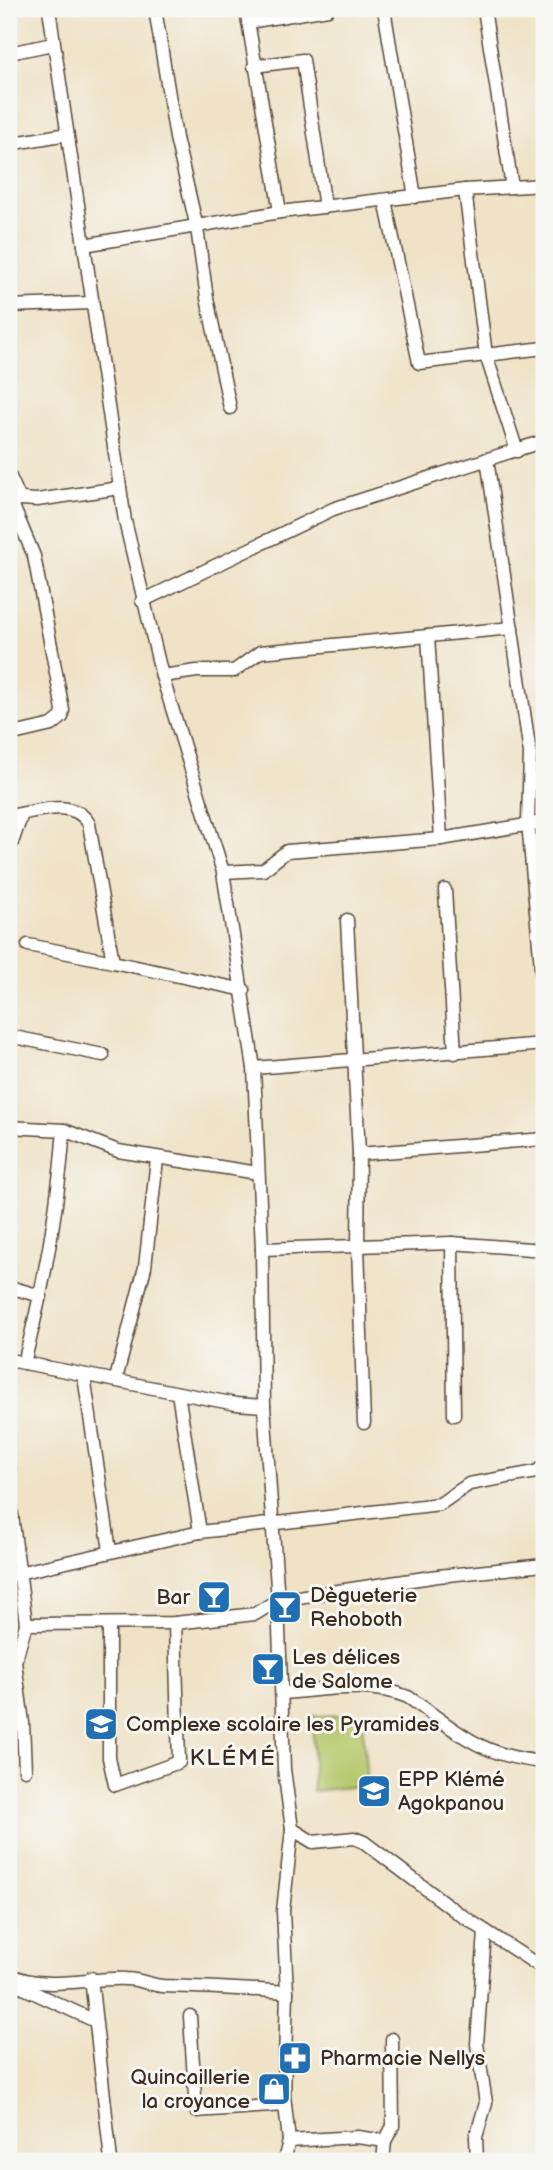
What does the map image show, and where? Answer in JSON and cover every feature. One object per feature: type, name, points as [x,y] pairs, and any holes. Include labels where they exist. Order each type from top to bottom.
[{"type":"street","points":[[49,9],[120,488],[142,601],[162,676],[223,873],[244,990],[254,1068],[262,1250],[264,1406],[278,1600],[284,1769],[292,1829],[283,1911],[287,1992],[285,2105],[289,2141],[284,2161]]},
{"type":"street","points":[[155,9],[176,138],[197,228],[207,298],[230,408]]},
{"type":"street","points":[[281,212],[247,15],[328,9]]},
{"type":"street","points":[[384,9],[415,197]]},
{"type":"street","points":[[484,9],[512,187]]},
{"type":"street","points":[[9,53],[53,44]]},
{"type":"street","points":[[254,66],[303,60],[325,207]]},
{"type":"street","points":[[9,144],[67,134]]},
{"type":"street","points":[[84,245],[281,212],[465,190],[544,185]]},
{"type":"street","points":[[465,190],[486,355],[517,451]]},
{"type":"street","points":[[385,200],[419,363],[544,348]]},
{"type":"street","points":[[9,306],[92,303]]},
{"type":"street","points":[[142,601],[333,509],[544,441]]},
{"type":"street","points":[[487,459],[530,753],[528,822],[544,1000]]},
{"type":"street","points":[[9,475],[14,504],[34,556],[63,710],[62,717],[52,725],[9,735]]},
{"type":"street","points":[[14,504],[120,488]]},
{"type":"street","points":[[162,676],[197,671],[234,671],[260,652],[512,628]]},
{"type":"street","points":[[428,636],[441,839]]},
{"type":"street","points":[[9,851],[15,815],[71,807],[85,815],[89,824],[113,962]]},
{"type":"street","points":[[223,873],[263,870],[287,850],[441,839],[528,822],[544,822]]},
{"type":"street","points":[[445,890],[455,1053]]},
{"type":"street","points":[[347,920],[359,1154],[358,1246],[364,1423]]},
{"type":"street","points":[[28,946],[244,990]]},
{"type":"street","points":[[9,1036],[103,1055]]},
{"type":"street","points":[[254,1068],[544,1044]]},
{"type":"street","points":[[9,1127],[64,1130],[118,1151],[258,1173]]},
{"type":"street","points":[[24,1363],[41,1296],[60,1186],[64,1130]]},
{"type":"street","points":[[359,1154],[544,1139]]},
{"type":"street","points":[[117,1379],[145,1267],[157,1158]]},
{"type":"street","points":[[262,1250],[452,1243],[544,1250]]},
{"type":"street","points":[[452,1243],[454,1415]]},
{"type":"street","points":[[9,1287],[41,1296]]},
{"type":"street","points":[[9,1360],[236,1404],[264,1406]]},
{"type":"street","points":[[84,1376],[110,1551]]},
{"type":"street","points":[[178,1393],[200,1532]]},
{"type":"street","points":[[15,1573],[200,1532],[440,1504],[469,1484],[536,1472],[544,1466]]},
{"type":"street","points":[[9,1467],[15,1573],[26,1624],[12,1665],[23,1723],[25,1770]]},
{"type":"street","points":[[26,1624],[175,1623],[255,1614],[278,1600],[438,1576],[544,1565]]},
{"type":"street","points":[[109,1624],[109,1758],[115,1785],[179,1762],[175,1623]]},
{"type":"street","points":[[282,1693],[364,1688],[396,1692],[408,1697],[478,1747],[513,1759],[544,1762]]},
{"type":"street","points":[[292,1829],[313,1842],[354,1838],[364,1842],[485,1932],[544,1969]]},
{"type":"street","points":[[477,2161],[476,2137],[486,2103],[477,2044],[485,1932]]},
{"type":"street","points":[[9,1974],[19,1979],[69,1983],[91,1978],[126,1979],[162,1986],[190,1984],[287,1992]]},
{"type":"street","points":[[9,1974],[15,1984],[95,2021]]},
{"type":"street","points":[[91,1978],[111,2161]]},
{"type":"street","points":[[190,2016],[196,2111],[285,2105]]},
{"type":"street","points":[[383,2161],[385,2141],[393,2126],[392,2039]]},
{"type":"street","points":[[289,2141],[357,2137],[385,2141]]},
{"type":"green space","points":[[362,1715],[367,1785],[313,1791],[313,1716]]},
{"type":"place","name":"Bar","points":[[214,1597]]},
{"type":"place","name":"Dègueterie Rehoboth","points":[[285,1607]]},
{"type":"place","name":"Les délices de Salome","points":[[268,1669]]},
{"type":"place","name":"Complexe scolaire les Pyramides","points":[[101,1724]]},
{"type":"place","name":"EPP Klémé Agokpanou","points":[[374,1791]]},
{"type":"place","name":"Pharmacie Nellys","points":[[295,2058]]},
{"type":"place","name":"Quincaillerie la croyance","points":[[274,2089]]},
{"type":"district","name":"KLÉMÉ","points":[[233,1758]]}]
